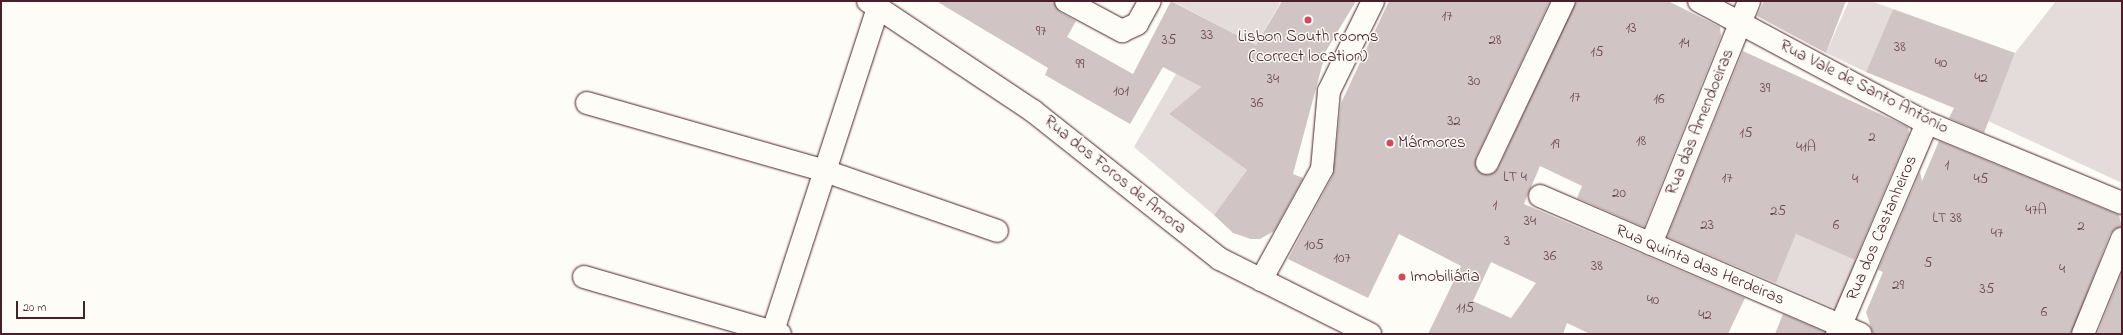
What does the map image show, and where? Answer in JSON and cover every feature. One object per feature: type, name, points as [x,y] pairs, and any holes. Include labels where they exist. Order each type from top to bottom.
[{"type":"street","points":[[1066,1],[1106,24],[1122,30],[1137,24],[1150,1]]},
{"type":"street","points":[[1262,280],[1322,169],[1329,92],[1373,1]]},
{"type":"street","points":[[1487,163],[1564,1]]},
{"type":"street","name":"Rua Vale de Santo António","points":[[1699,1],[1927,123],[2122,203]]},
{"type":"street","name":"Rua das Amendoeiras","points":[[1650,244],[1740,22],[1750,1]]},
{"type":"street","points":[[584,277],[775,333],[826,171],[873,4]]},
{"type":"street","name":"Rua dos Foros de Amora","points":[[873,4],[1033,111],[1220,259],[1370,334]]},
{"type":"street","points":[[587,103],[826,171],[998,231]]},
{"type":"street","name":"Rua dos Castanheiros","points":[[1838,329],[1927,123]]},
{"type":"street","name":"Rua Quinta das Herdeiras","points":[[1540,196],[1838,329],[1861,334]]},
{"type":"street","points":[[2083,334],[2122,239]]},
{"type":"shaded area","points":[[1172,1],[1276,1],[1280,3],[1256,45]]},
{"type":"shaded area","points":[[1849,1],[1871,1],[1893,9],[1866,72],[1826,53]]},
{"type":"shaded area","points":[[2056,1],[2122,1],[2122,183],[1988,121],[2015,53]]},
{"type":"shaded area","points":[[1176,74],[1201,87],[1169,114],[1247,170],[1214,215],[1134,147]]},
{"type":"shaded area","points":[[1796,234],[1858,261],[1839,310],[1776,283]]},
{"type":"building","points":[[936,1],[1054,1],[1060,12],[1076,21],[1067,37],[1133,74],[1171,1],[1256,45],[1282,1],[1356,1],[1326,51],[1293,174],[1303,178],[1274,231],[1260,239],[1251,239],[1233,233],[1214,215],[1247,170],[1169,114],[1201,87],[1163,67],[1130,124],[1045,75],[1048,68]]},
{"type":"building","points":[[1389,1],[1550,1],[1476,158],[1477,170],[1488,175],[1498,168],[1576,1],[1668,1],[1720,27],[1721,36],[1644,227],[1577,198],[1582,186],[1540,166],[1524,204],[1745,298],[1728,334],[1590,334],[1567,323],[1563,334],[1428,334],[1461,266],[1399,234],[1368,298],[1288,259],[1333,175],[1341,103]],"holes":[[[1491,262],[1536,283],[1511,318],[1473,301]]]},
{"type":"building","points":[[1764,1],[1846,1],[1826,53],[1757,16]]},
{"type":"building","points":[[1893,9],[2015,53],[1984,133],[1949,118],[1954,108],[1866,72]]},
{"type":"building","points":[[1743,51],[1908,127],[1909,133],[1855,260],[1796,234],[1776,283],[1667,237]]},
{"type":"building","points":[[1939,141],[2119,215],[2122,227],[2115,229],[2110,234],[2071,334],[1873,334],[1866,312],[1883,272],[1878,270],[1920,172],[1922,181]]},
{"type":"building","points":[[2122,272],[2122,334],[2097,334]]},
{"type":"building","points":[[1783,314],[1825,332],[1825,334],[1775,334]]},
{"type":"place","name":"Lisbon South rooms (correct location)","points":[[1308,20]]},
{"type":"place","name":"Mármores","points":[[1390,143]]},
{"type":"place","name":"Imobiliária","points":[[1402,277]]}]
